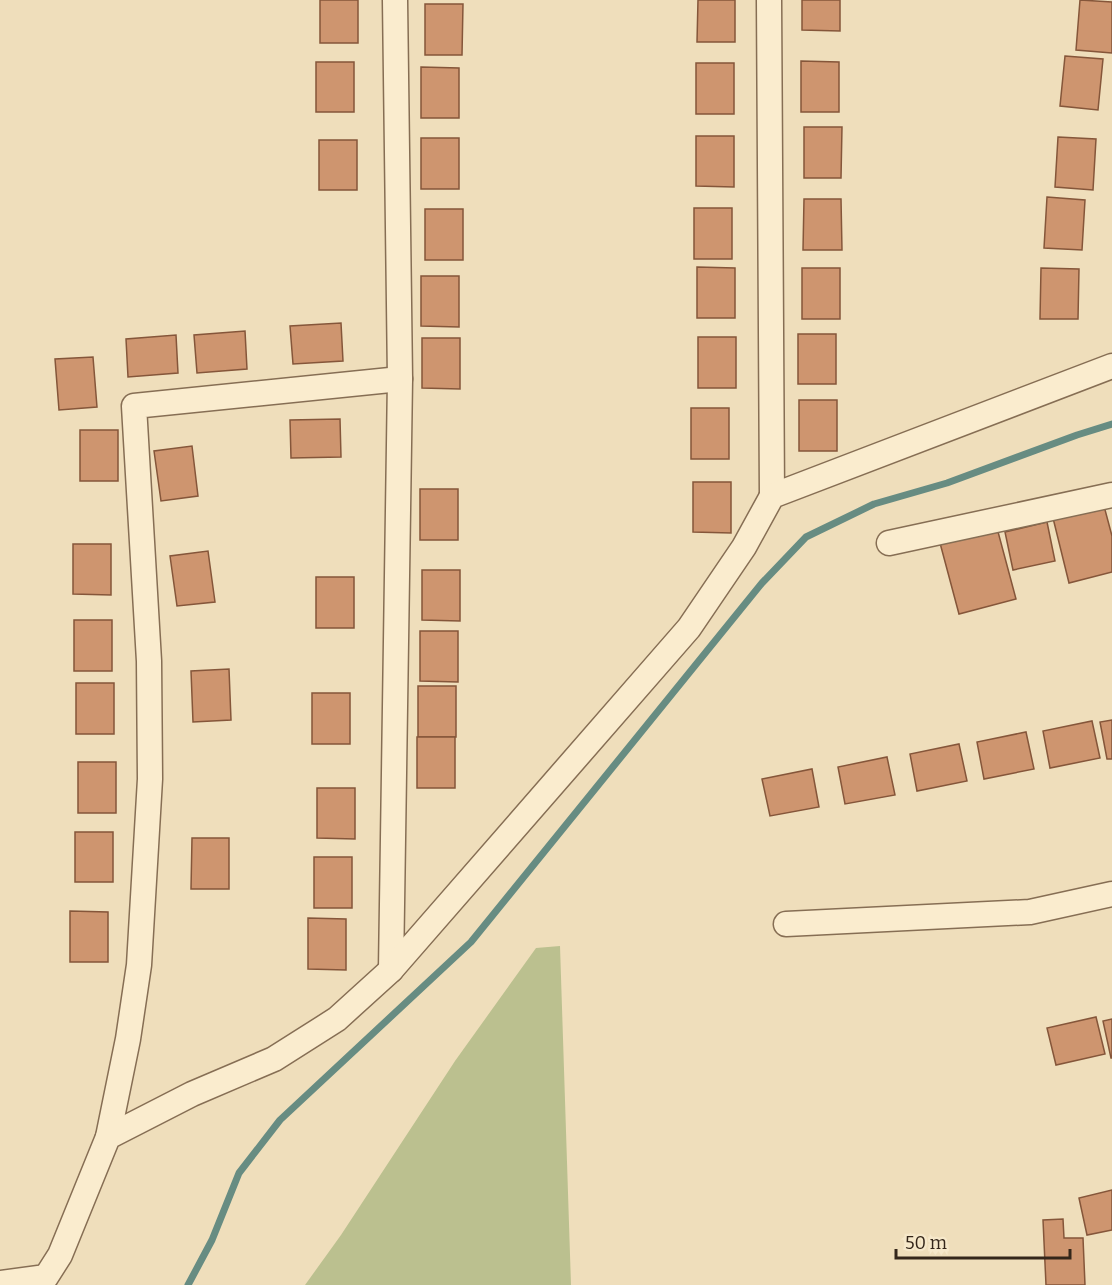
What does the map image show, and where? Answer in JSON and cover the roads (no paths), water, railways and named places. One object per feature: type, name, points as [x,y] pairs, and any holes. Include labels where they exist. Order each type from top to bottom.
[{"type":"street","points":[[391,970],[400,379],[395,0]]},
{"type":"street","points":[[108,1137],[192,1094],[274,1059],[337,1019],[391,970],[689,628],[744,547],[772,496],[769,0]]},
{"type":"street","points":[[772,496],[1112,362]]},
{"type":"street","points":[[0,1283],[46,1277],[60,1255],[108,1137],[128,1039],[139,965],[150,779],[150,661],[134,406],[400,379]]},
{"type":"street","points":[[889,543],[1112,495]]},
{"type":"street","points":[[786,924],[1030,912],[1112,894]]},
{"type":"waterway","points":[[188,1285],[212,1240],[239,1173],[280,1120],[471,942],[762,583],[806,537],[874,504],[947,483],[1112,424]]}]
